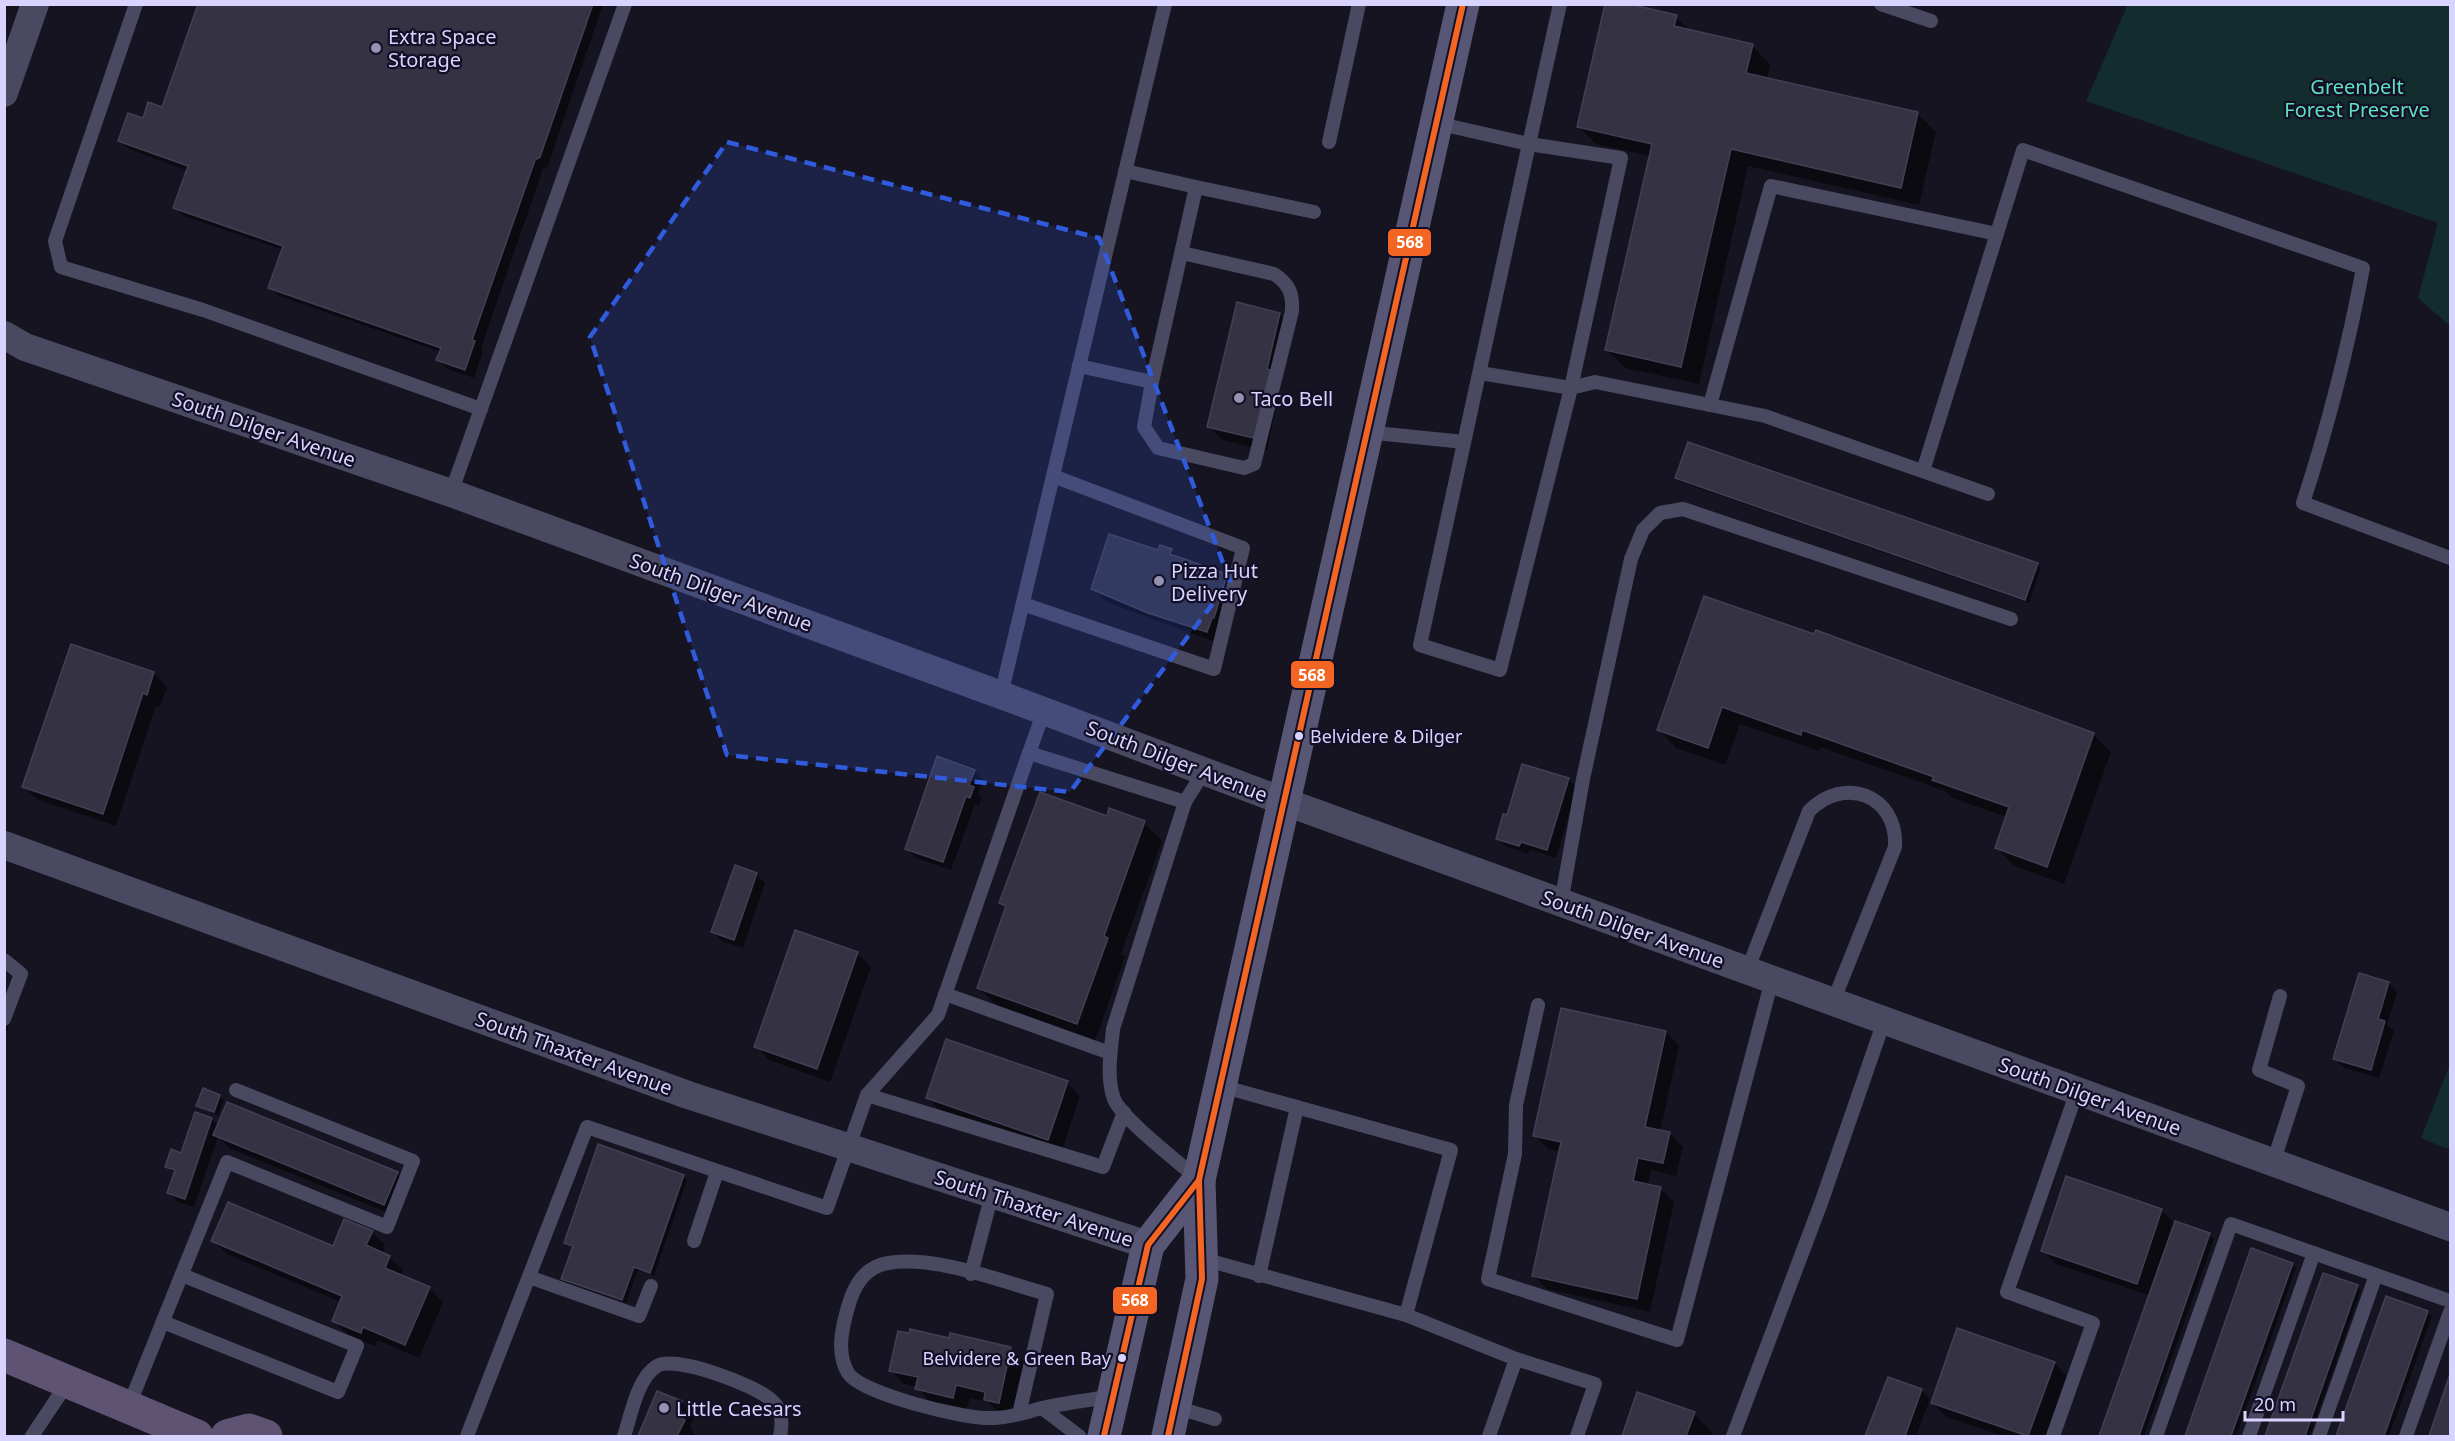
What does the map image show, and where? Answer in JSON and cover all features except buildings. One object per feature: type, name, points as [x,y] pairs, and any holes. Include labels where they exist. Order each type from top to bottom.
[{"type":"main road","points":[[1171,1422],[1202,1279],[1199,1180],[1463,4]]},
{"type":"main road","points":[[1104,1437],[1148,1245],[1199,1180]]},
{"type":"main road","points":[[4,1355],[197,1437]]},
{"type":"main road","points":[[227,1437],[249,1430],[266,1437]]},
{"type":"street","points":[[4,93],[35,4]]},
{"type":"street","name":"South Dilger Avenue","points":[[4,335],[25,347],[451,493],[1283,801],[2451,1227]]},
{"type":"street","name":"South Thaxter Avenue","points":[[4,845],[688,1095],[1148,1245]]},
{"type":"lane","points":[[136,4],[55,241],[61,267],[202,310],[481,409]]},
{"type":"lane","points":[[451,493],[625,4]]},
{"type":"lane","points":[[1001,695],[1165,4]]},
{"type":"lane","points":[[1329,142],[1359,4]]},
{"type":"lane","points":[[1436,123],[1529,144],[1621,158],[1571,388],[1500,670],[1420,645],[1480,373],[1529,144],[1560,4]]},
{"type":"lane","points":[[1881,4],[1931,21]]},
{"type":"lane","points":[[1923,471],[2023,150],[2363,268],[2348,347],[2329,423],[2303,503],[2451,558]]},
{"type":"lane","points":[[1125,171],[1314,212]]},
{"type":"lane","points":[[1710,405],[1771,186],[1997,234]]},
{"type":"lane","points":[[1182,253],[1274,274],[1287,282],[1293,296],[1292,311],[1254,464],[1244,468],[1158,447],[1144,428],[1152,382],[1196,187]]},
{"type":"lane","points":[[1079,366],[1152,382]]},
{"type":"lane","points":[[1480,373],[1571,388],[1595,382],[1765,416],[1988,494]]},
{"type":"lane","points":[[1366,432],[1464,442]]},
{"type":"lane","points":[[1023,604],[1214,669],[1243,548],[1053,476]]},
{"type":"lane","points":[[1561,903],[1583,779],[1624,584],[1643,530],[1660,513],[1683,509],[2011,619]]},
{"type":"lane","points":[[467,1437],[587,1127],[827,1208],[867,1095],[938,1015],[1044,711]]},
{"type":"lane","points":[[1029,753],[1185,802]]},
{"type":"lane","points":[[1199,1180],[1124,1112],[1114,1100],[1109,1066],[1113,1029],[1185,802],[1204,771]]},
{"type":"lane","points":[[1538,1005],[1516,1105],[1515,1154],[1488,1279],[1677,1340],[1760,975],[1809,811],[1819,800],[1833,794],[1867,797],[1884,806],[1893,821],[1895,847],[1833,1002]]},
{"type":"lane","points":[[4,960],[21,974],[4,1019]]},
{"type":"lane","points":[[945,994],[1110,1053]]},
{"type":"lane","points":[[2273,1162],[2298,1086],[2259,1070],[2280,996]]},
{"type":"lane","points":[[1733,1437],[1817,1213],[1884,1021]]},
{"type":"lane","points":[[1221,1086],[1452,1150],[1406,1315]]},
{"type":"lane","points":[[129,1408],[227,1162],[387,1227],[413,1161],[236,1090]]},
{"type":"lane","points":[[2053,1437],[2093,1323],[2007,1292],[2077,1091]]},
{"type":"lane","points":[[867,1095],[1102,1167],[1124,1112]]},
{"type":"lane","points":[[1259,1276],[1297,1107]]},
{"type":"lane","points":[[694,1241],[717,1172]]},
{"type":"lane","points":[[971,1274],[992,1194]]},
{"type":"lane","points":[[2156,1437],[2231,1224],[2451,1301]]},
{"type":"lane","points":[[2249,1437],[2314,1253]]},
{"type":"lane","points":[[1202,1258],[1259,1276],[1406,1315],[1516,1359],[1595,1384],[1577,1437]]},
{"type":"lane","points":[[1019,1414],[1047,1294],[928,1262],[886,1263],[865,1272],[853,1289],[844,1321],[840,1351],[848,1374],[860,1384],[884,1394],[976,1418],[1019,1414],[1114,1396]]},
{"type":"lane","points":[[163,1322],[338,1392],[357,1346],[182,1275]]},
{"type":"lane","points":[[2319,1437],[2376,1275]]},
{"type":"lane","points":[[529,1277],[639,1316],[651,1286]]},
{"type":"lane","points":[[2406,1437],[2451,1312]]},
{"type":"lane","points":[[1489,1437],[1516,1359]]},
{"type":"lane","points":[[624,1437],[641,1388],[649,1373],[658,1365],[677,1364],[703,1368],[770,1398],[783,1422],[780,1437]]},
{"type":"lane","points":[[32,1437],[68,1382]]},
{"type":"lane","points":[[1042,1408],[1079,1437]]},
{"type":"lane","points":[[1171,1422],[1215,1419]]},
{"type":"highlighted area","points":[[727,142],[1099,238],[1230,581],[1070,792],[727,755],[590,337]]},
{"type":"green space","name":"Greenbelt Forest Preserve","points":[[2128,4],[2450,5],[2450,326],[2418,298],[2438,223],[2086,101]]},
{"type":"green space","points":[[2450,1064],[2450,1150],[2421,1138]]},
{"type":"transit line","name":"568","points":[[1168,1436],[1202,1279],[1199,1180],[1463,4]]},
{"type":"transit line","name":"568","points":[[1104,1436],[1148,1245],[1199,1180]]},
{"type":"place","name":"Extra Space Storage","points":[[376,48]]},
{"type":"place","name":"Taco Bell","points":[[1239,398]]},
{"type":"place","name":"Pizza Hut Delivery","points":[[1159,581]]},
{"type":"place","name":"Belvidere & Dilger","points":[[1299,736]]},
{"type":"place","name":"Belvidere & Green Bay","points":[[1122,1358]]},
{"type":"place","name":"Little Caesars","points":[[664,1408]]}]
